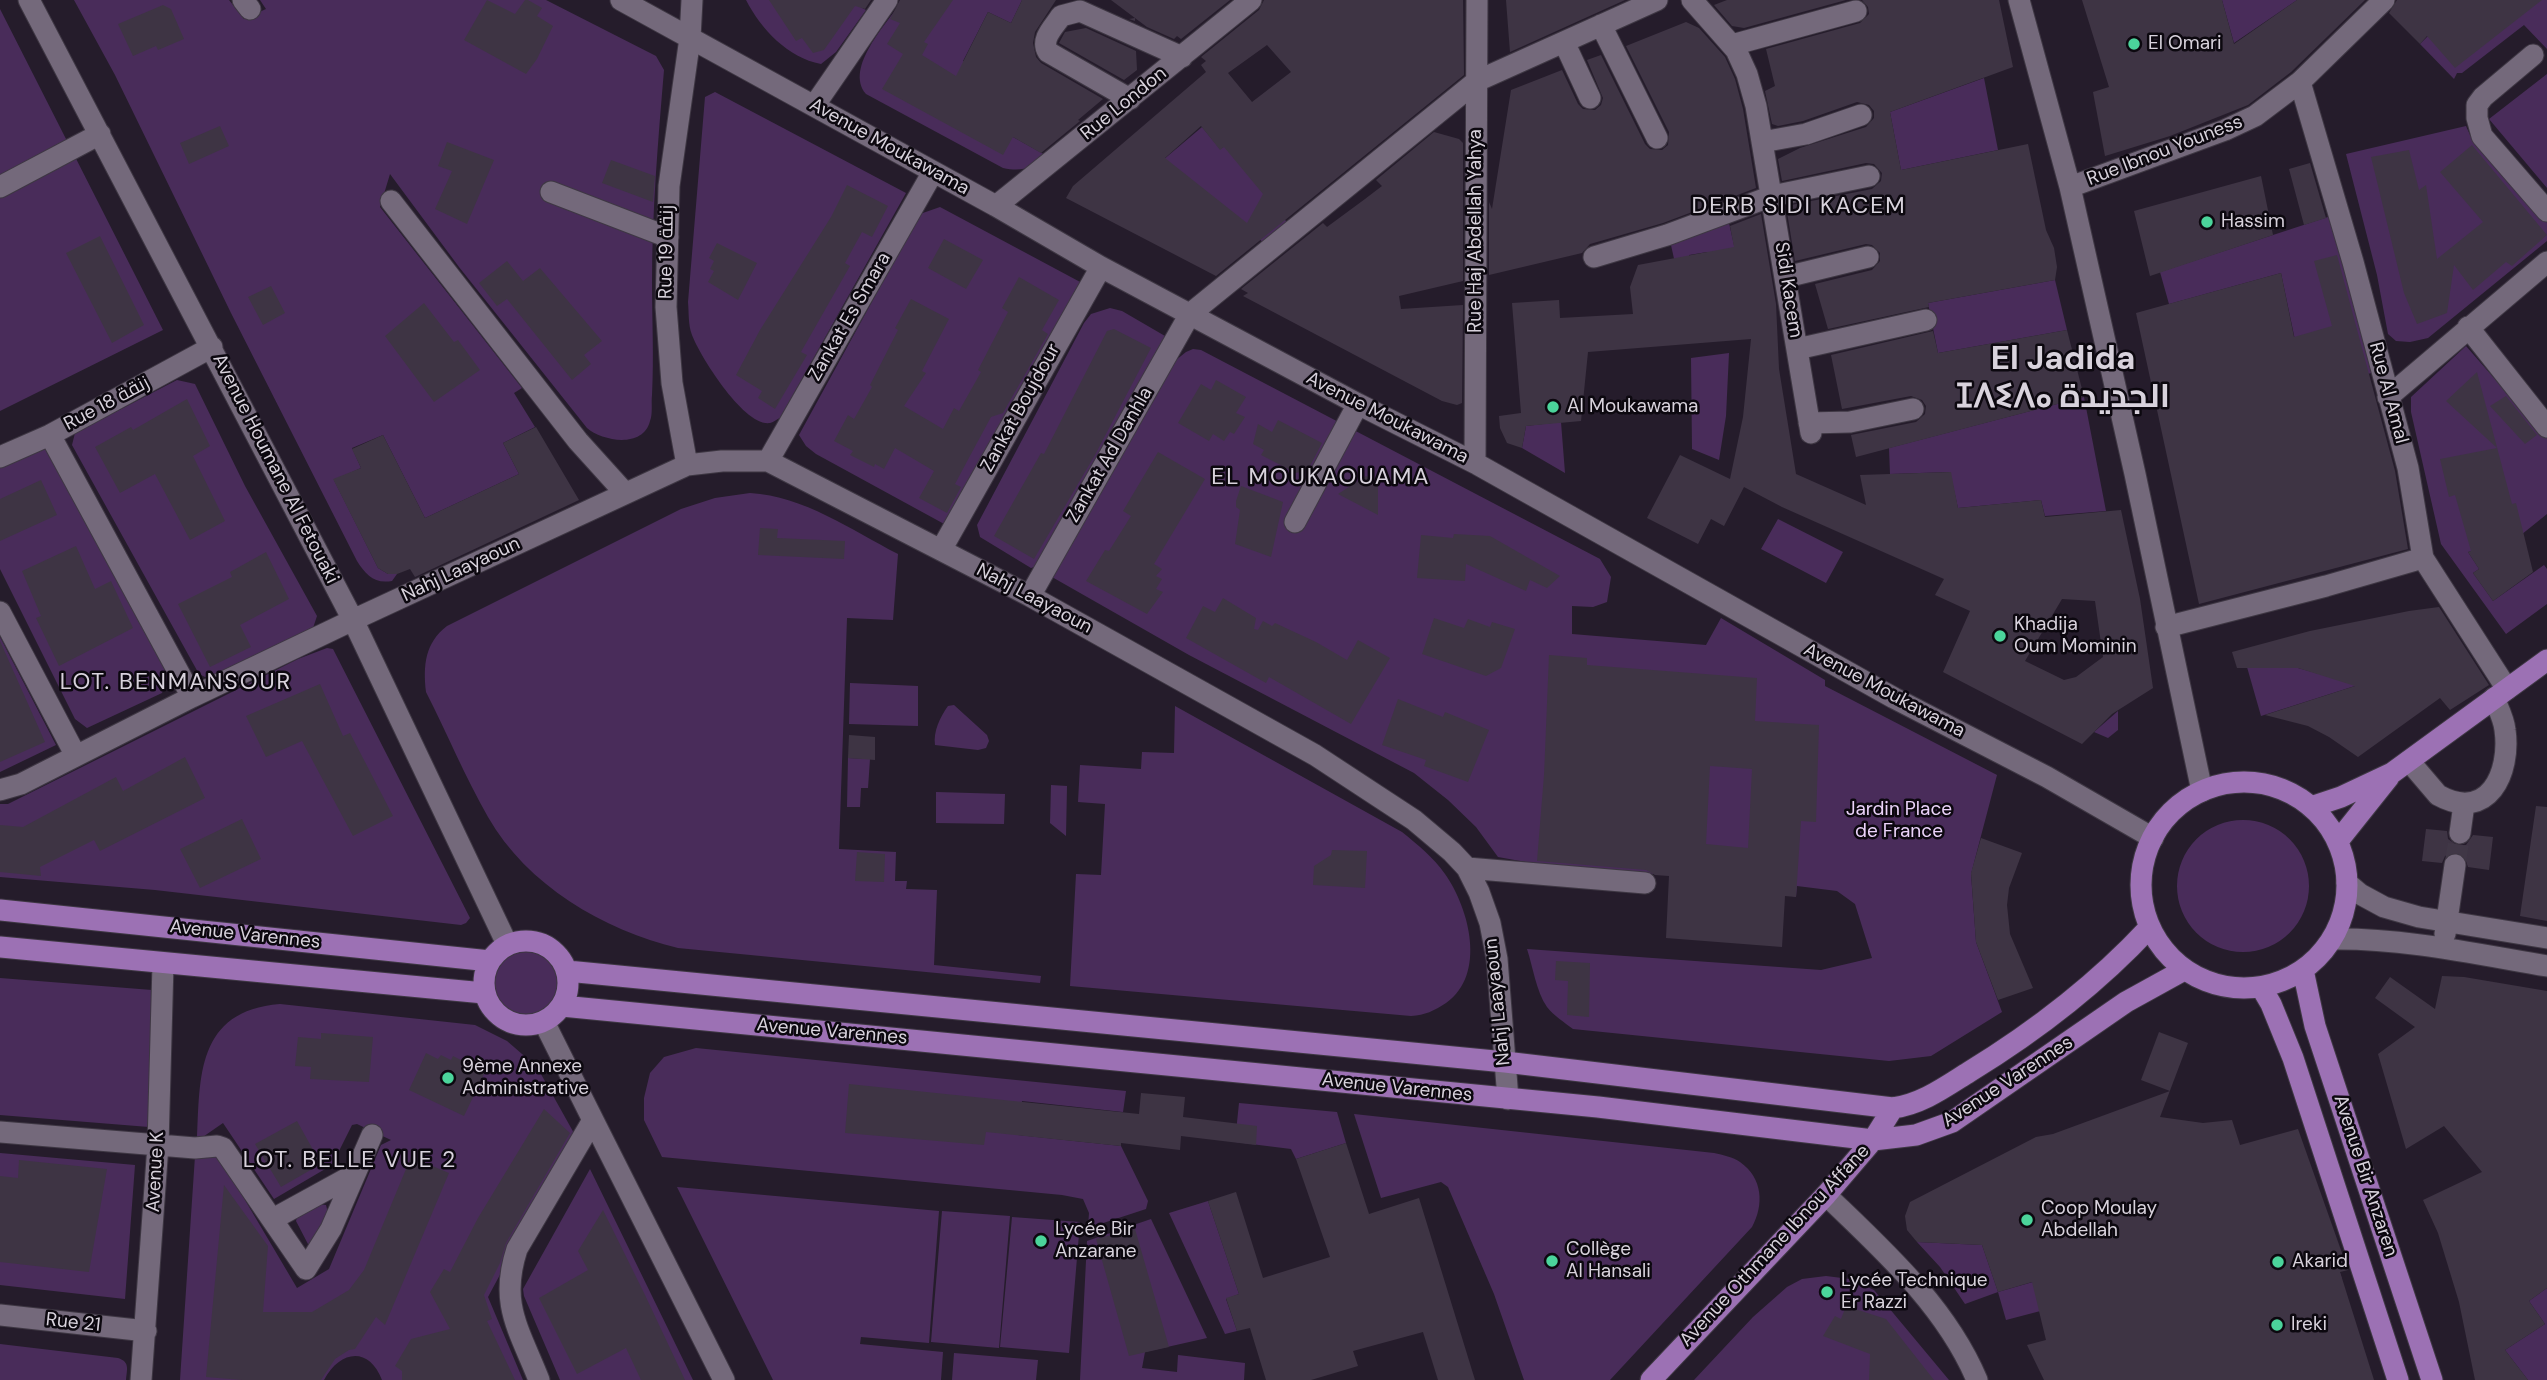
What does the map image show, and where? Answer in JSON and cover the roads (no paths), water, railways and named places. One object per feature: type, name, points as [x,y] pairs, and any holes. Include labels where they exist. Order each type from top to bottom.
[{"type":"main road","points":[[2311,807],[2341,797],[2400,767],[2547,660]]},
{"type":"main road","points":[[2338,841],[2400,767]]},
{"type":"main road","points":[[2230,783],[2259,783],[2287,791],[2311,807],[2338,841],[2345,862],[2347,884],[2344,913],[2332,939],[2319,957],[2283,981],[2261,987],[2221,986],[2184,970],[2164,951],[2149,928],[2141,901],[2141,871],[2153,838],[2171,812],[2202,791],[2230,783]]},
{"type":"main road","name":"Avenue Varennes","points":[[0,910],[490,961]]},
{"type":"main road","name":"Avenue Varennes","points":[[567,971],[1505,1062],[1893,1108],[1923,1100],[2014,1044],[2084,992],[2149,928]]},
{"type":"main road","points":[[531,941],[543,944],[561,960],[567,971],[567,995],[562,1006],[544,1022],[520,1026],[509,1022],[490,1007],[484,993],[485,972],[490,961],[508,944],[531,941]]},
{"type":"main road","name":"Avenue Varennes","points":[[0,947],[484,993]]},
{"type":"main road","name":"Avenue Varennes","points":[[562,1006],[1598,1107],[1873,1140],[1916,1135],[1952,1122],[2126,1002],[2184,970]]},
{"type":"main road","name":"Avenue Bir Anzaren","points":[[2303,970],[2315,1026],[2432,1380]]},
{"type":"main road","name":"Avenue Bir Anzaren","points":[[2261,987],[2271,1004],[2293,1058],[2398,1380]]},
{"type":"main road","points":[[953,1043],[956,1007]]},
{"type":"main road","points":[[1134,1060],[1137,1025]]},
{"type":"main road","name":"Avenue Othmane Ibnou Affane","points":[[1651,1380],[1826,1195],[1873,1140],[1893,1108]]},
{"type":"street","name":"Avenue Houmane Al Fetouaki","points":[[29,0],[353,620],[508,944]]},
{"type":"street","name":"Avenue Moukawama","points":[[621,0],[996,205],[1101,267],[1475,463],[1894,698],[2047,777],[2153,838]]},
{"type":"street","name":"Rue 19 زنقة","points":[[687,465],[672,383],[666,307],[669,186],[690,38],[692,0]]},
{"type":"street","points":[[814,106],[887,0]]},
{"type":"street","name":"Rue London","points":[[996,205],[1251,0]]},
{"type":"street","name":"Rue Haj Abdellah Yahya","points":[[1475,463],[1477,0]]},
{"type":"street","points":[[1190,314],[1477,81],[1657,0]]},
{"type":"street","name":"Sidi Kacem","points":[[1692,0],[1732,45],[1747,74],[1756,106],[1810,428],[1913,409]]},
{"type":"street","points":[[2019,0],[2070,187],[2135,474],[2202,791]]},
{"type":"street","name":"Rue Ibnou Youness","points":[[2070,187],[2225,130],[2255,116],[2300,82],[2384,0]]},
{"type":"street","points":[[1130,99],[1048,52],[1045,41],[1061,16],[1080,11],[1181,57]]},
{"type":"street","points":[[1732,45],[1856,11]]},
{"type":"street","points":[[1601,25],[1657,138]]},
{"type":"street","points":[[1564,42],[1590,99]]},
{"type":"street","points":[[2533,55],[2483,97],[2477,105],[2477,118],[2482,136],[2547,211]]},
{"type":"street","name":"Rue Al Amal","points":[[2300,82],[2353,262],[2411,481],[2423,558],[2500,694],[2505,728],[2502,772],[2492,792],[2484,798],[2464,804]]},
{"type":"street","points":[[1762,142],[1806,134],[1861,115]]},
{"type":"street","points":[[0,187],[100,134]]},
{"type":"street","name":"Zankat Es Smara","points":[[768,461],[933,172]]},
{"type":"street","points":[[1594,257],[1667,235],[1772,196],[1869,176]]},
{"type":"street","points":[[551,192],[668,237]]},
{"type":"street","points":[[391,201],[578,442],[625,493]]},
{"type":"street","points":[[1786,277],[1868,257]]},
{"type":"street","name":"Zankat Boujdour","points":[[941,550],[1101,267]]},
{"type":"street","points":[[2388,397],[2468,327],[2544,272]]},
{"type":"street","name":"Zankat Ad Danhla","points":[[1030,596],[1190,314]]},
{"type":"street","points":[[1797,349],[1926,320]]},
{"type":"street","points":[[2468,327],[2547,426]]},
{"type":"street","name":"Rue 18 زنقة","points":[[0,457],[50,435],[212,347]]},
{"type":"street","points":[[1295,522],[1358,404]]},
{"type":"street","points":[[50,435],[192,697]]},
{"type":"street","name":"Nahj Laayaoun","points":[[0,790],[21,784],[192,697],[687,465],[722,461],[768,461],[1030,596],[1315,755],[1414,820],[1467,868],[1490,923],[1497,959],[1508,1099]]},
{"type":"street","points":[[2166,627],[2423,558]]},
{"type":"street","points":[[0,612],[76,756]]},
{"type":"street","points":[[2400,767],[2438,795],[2464,804],[2460,833]]},
{"type":"street","points":[[2443,950],[2455,865]]},
{"type":"street","points":[[1467,868],[1644,883]]},
{"type":"street","points":[[2347,884],[2384,907],[2419,917],[2547,938]]},
{"type":"street","points":[[2332,939],[2367,939],[2547,966]]},
{"type":"street","name":"Avenue K","points":[[141,1380],[158,1145],[163,964]]},
{"type":"street","points":[[544,1022],[724,1380]]},
{"type":"street","points":[[539,1380],[511,1311],[508,1287],[511,1268],[517,1249],[593,1120]]},
{"type":"street","points":[[0,1132],[195,1148],[217,1146],[223,1149],[306,1269],[331,1229],[372,1135]]},
{"type":"street","points":[[273,1219],[355,1174]]},
{"type":"street","points":[[1826,1195],[1891,1257],[1924,1297],[1950,1331],[1977,1380]]},
{"type":"street","name":"Rue 21","points":[[0,1315],[146,1331]]},
{"type":"tunnel","points":[[2455,865],[2460,833]]},
{"type":"place","name":"El Omari","points":[[2134,44]]},
{"type":"place","name":"Hassim","points":[[2207,222]]},
{"type":"place","name":"Al Moukawama","points":[[1553,407]]},
{"type":"place","name":"Khadija Oum Mominin","points":[[2000,636]]},
{"type":"place","name":"9ème Annexe Administrative","points":[[448,1078]]},
{"type":"place","name":"Coop Moulay Abdellah","points":[[2027,1220]]},
{"type":"place","name":"Lycée Bir Anzarane","points":[[1041,1241]]},
{"type":"place","name":"Collège Al Hansali","points":[[1552,1261]]},
{"type":"place","name":"Akarid","points":[[2278,1262]]},
{"type":"place","name":"Lycée Technique Er Razzi","points":[[1827,1292]]},
{"type":"place","name":"Ireki","points":[[2277,1325]]},
{"type":"district","name":"DERB SIDI KACEM","points":[[1799,207]]},
{"type":"district","name":"El Jadida ⵊⴷⵉⴷⴰ الجديدة","points":[[2063,379]]},
{"type":"district","name":"EL MOUKAOUAMA","points":[[1321,478]]},
{"type":"district","name":"LOT. BENMANSOUR","points":[[176,683]]},
{"type":"district","name":"LOT. BELLE VUE 2","points":[[350,1161]]},
{"type":"park label","name":"Jardin Place de France","points":[[1899,821]]}]
